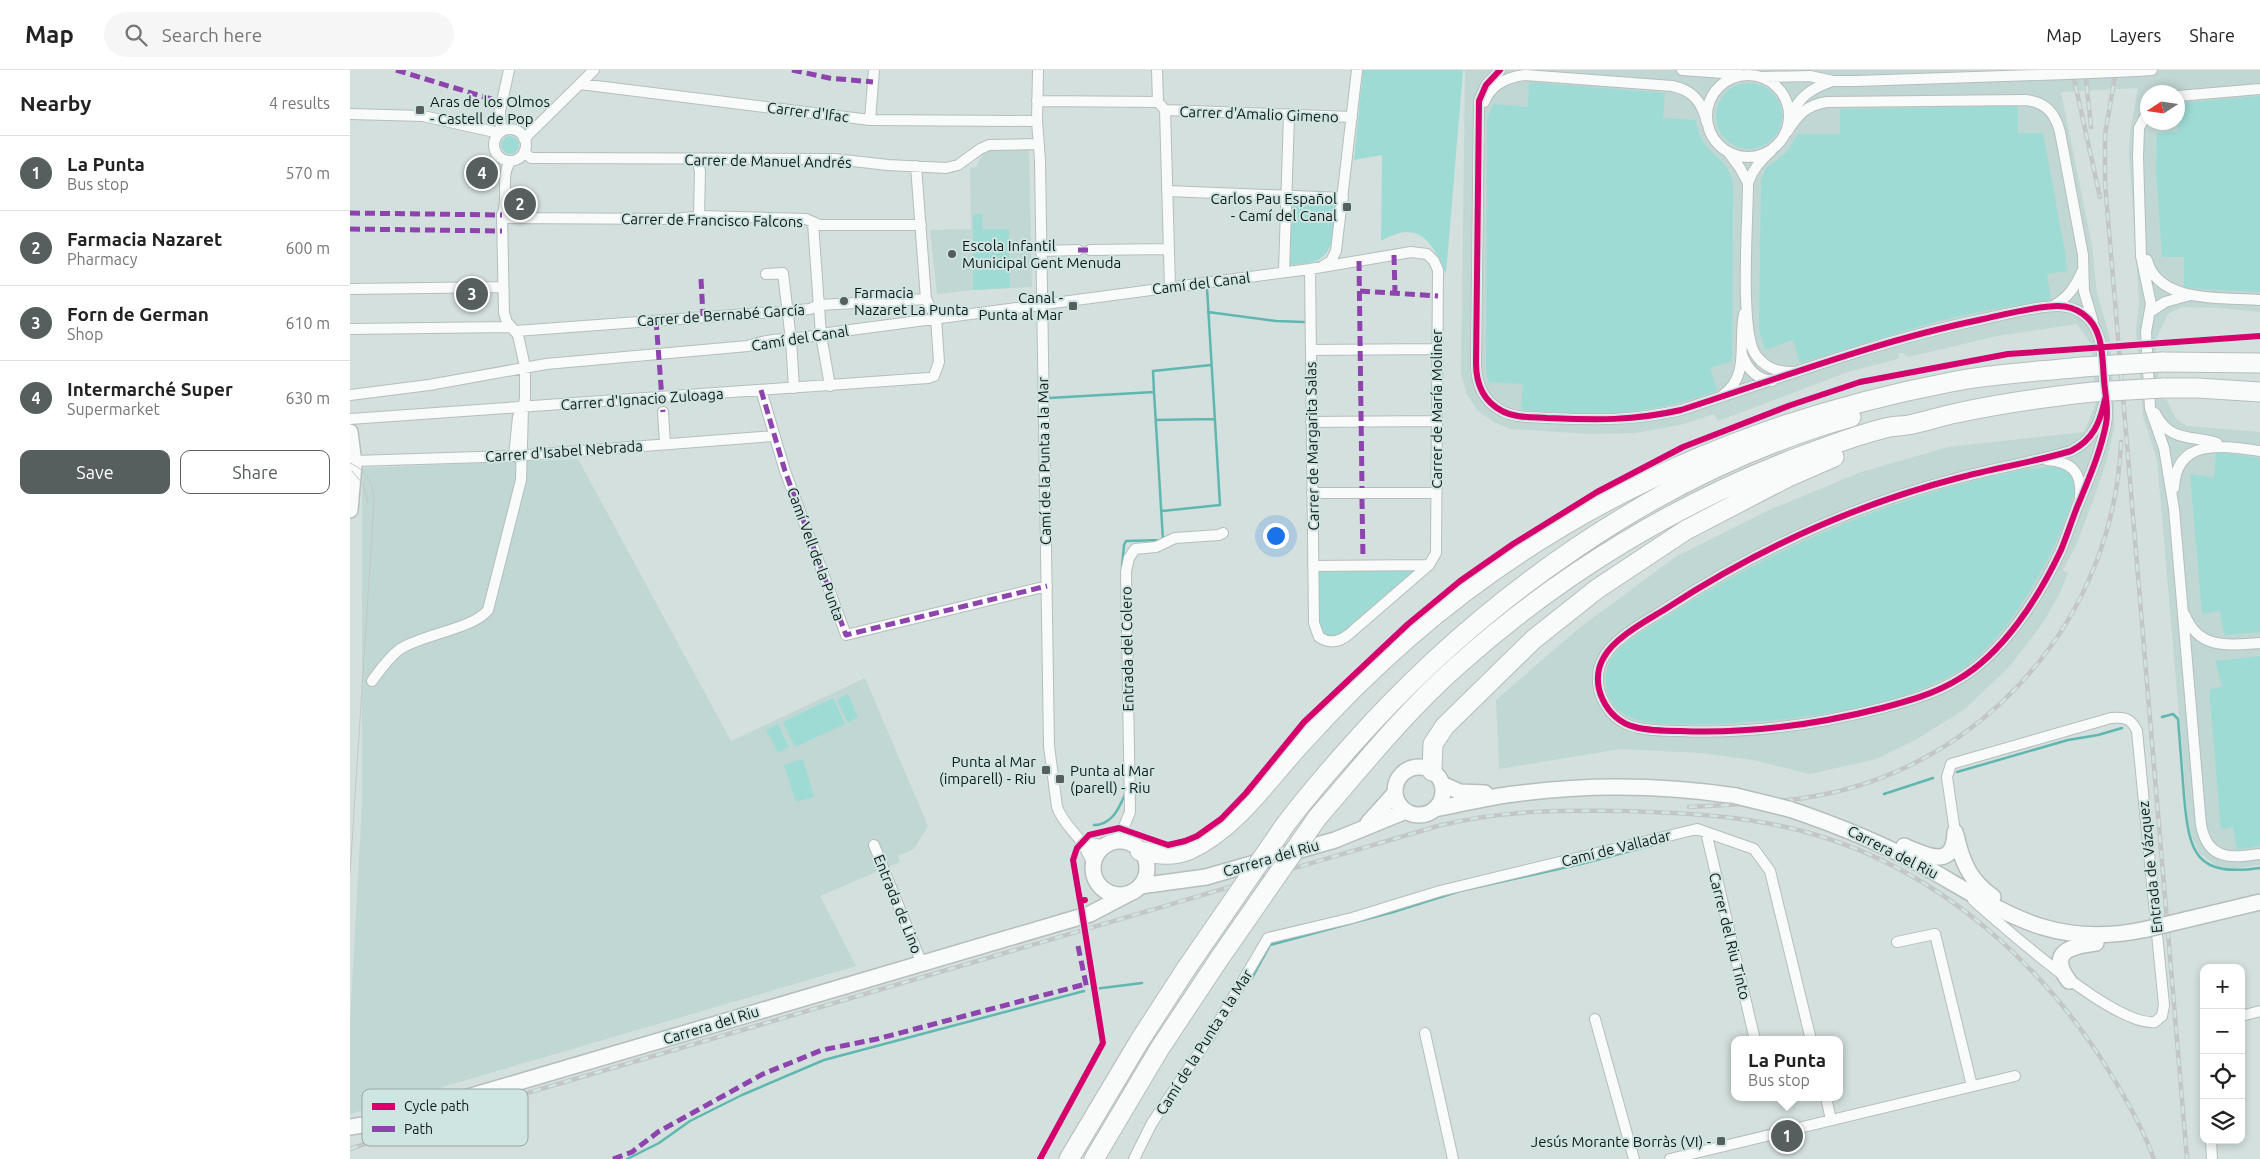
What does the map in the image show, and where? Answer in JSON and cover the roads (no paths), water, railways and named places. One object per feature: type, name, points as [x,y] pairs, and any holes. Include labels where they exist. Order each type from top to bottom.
[{"type":"highway","points":[[1143,857],[1177,854],[1209,838],[1229,824],[1252,802],[1299,746],[1338,704],[1409,637],[1479,581],[1605,501],[1686,462],[1768,429],[1830,410],[1952,382],[2076,368],[2162,362],[2260,363]]},
{"type":"highway","points":[[1069,1159],[1140,1040],[1186,969],[1302,801],[1381,712],[1438,656],[1505,599],[1560,558],[1629,514],[1696,478],[1774,443],[1835,422],[1953,389],[2076,368]]},
{"type":"highway","points":[[1094,1159],[1160,1048],[1218,959],[1317,818],[1395,727],[1456,666],[1574,574],[1639,533],[1716,493],[1782,463],[1844,440],[1890,427],[1908,425],[2000,404],[2198,388],[2260,392]]},
{"type":"highway","points":[[1437,777],[1433,744],[1445,726],[1534,639],[1596,589],[1686,530],[1711,516],[1788,476],[1891,435],[1908,425]]},
{"type":"street","points":[[502,216],[499,210],[498,156],[494,145],[500,132],[500,111],[509,70]]},
{"type":"street","points":[[524,139],[594,70]]},
{"type":"street","points":[[870,120],[874,70]]},
{"type":"street","name":"Camí de la Punta a la Mar","points":[[1038,70],[1036,121],[1040,160],[1049,746],[1057,807],[1067,827],[1082,843],[1093,864]]},
{"type":"street","points":[[1156,70],[1158,102],[1165,110],[1170,287]]},
{"type":"street","points":[[1314,268],[1331,261],[1336,251],[1357,70]]},
{"type":"street","points":[[1500,70],[1490,78],[1481,92],[1478,130],[1476,373],[1482,393],[1502,412],[1521,416],[1624,420],[1681,410],[1914,335],[1989,318],[2051,307],[2071,308],[2082,313],[2094,324]]},
{"type":"street","points":[[1682,70],[1762,77],[1810,76],[1832,81],[2152,70]]},
{"type":"street","points":[[1478,130],[1483,103],[1489,92],[1507,79],[1525,75],[1681,88],[1701,103],[1711,135],[1718,145],[1729,153],[1740,168],[1748,184]]},
{"type":"street","points":[[1707,122],[1707,110],[1710,99],[1717,89],[1726,81],[1737,76],[1749,75]]},
{"type":"street","points":[[1762,77],[1774,84],[1782,93],[1788,105],[1789,118],[1786,132]]},
{"type":"street","points":[[1789,118],[1801,98],[1818,86],[1832,81]]},
{"type":"street","name":"Carrer d'Ifac","points":[[580,84],[870,120],[1036,121]]},
{"type":"street","points":[[2185,95],[2260,89]]},
{"type":"street","points":[[1801,371],[1777,371],[1765,364],[1755,354],[1752,346],[1747,304],[1748,184],[1752,171],[1780,142],[1803,110],[1818,103],[2025,100],[2036,101],[2054,114],[2059,126],[2084,267],[2084,291],[2101,344],[2099,396],[2100,422],[2084,443],[2071,451],[2042,460],[1960,477],[1898,496],[1821,524],[1733,567],[1654,616],[1609,649],[1600,665],[1598,674],[1600,692],[1604,702],[1617,718],[1636,728],[1716,732],[1772,729],[1826,721],[1898,704],[1931,693],[1970,672],[1984,662],[2010,633],[2047,577],[2062,548],[2079,500],[2087,485],[2106,426],[2107,418],[2099,396]]},
{"type":"street","points":[[1037,102],[1158,102]]},
{"type":"street","name":"Carrer d'Amalio Gimeno","points":[[1165,110],[1352,117]]},
{"type":"street","points":[[350,114],[423,116],[500,132],[513,129],[521,134],[524,139],[524,152],[521,156],[511,161],[506,172],[505,209],[502,216],[504,313],[513,329],[525,368],[526,386],[519,455],[521,480],[488,610],[479,618],[430,635],[400,650],[391,657],[372,681]]},
{"type":"street","points":[[1284,272],[1289,114]]},
{"type":"street","points":[[2140,128],[2138,138],[2138,177],[2142,263],[2150,297],[2150,312],[2146,332],[2156,392],[2158,417],[2172,432],[2184,438],[2260,451]]},
{"type":"street","name":"Carrer de Manuel Andrés","points":[[524,152],[531,158],[835,159],[946,168],[958,165],[980,149],[989,145],[1037,144]]},
{"type":"street","points":[[1729,153],[1750,158],[1771,151]]},
{"type":"street","points":[[498,156],[511,161]]},
{"type":"street","points":[[697,160],[700,171],[699,216]]},
{"type":"street","points":[[916,166],[926,299],[936,318]]},
{"type":"street","points":[[1167,191],[1342,198]]},
{"type":"street","name":"Carrer de Francisco Falcons","points":[[502,216],[677,219],[699,216],[806,219],[813,223],[828,226],[921,225]]},
{"type":"street","points":[[813,223],[821,335],[830,386]]},
{"type":"street","points":[[2142,242],[2148,266],[2158,281],[2171,289],[2191,295],[2260,300]]},
{"type":"street","points":[[1090,250],[1169,249]]},
{"type":"street","points":[[1041,251],[1078,250]]},
{"type":"street","name":"Camí del Canal","points":[[350,395],[429,385],[546,364],[748,346],[758,342],[791,340],[1042,303],[1314,268],[1411,252],[1427,254]]},
{"type":"street","name":"Carrer de María Moliner","points":[[1427,254],[1434,261],[1438,270],[1436,554],[1429,565]]},
{"type":"street","points":[[2051,307],[2062,300],[2075,287],[2084,267]]},
{"type":"street","name":"Carrer de Margarita Salas","points":[[1314,268],[1311,422],[1314,624],[1316,632],[1324,640],[1330,642],[1343,639],[1429,565]]},
{"type":"street","points":[[766,274],[783,273],[791,340],[794,388]]},
{"type":"street","points":[[350,289],[503,288]]},
{"type":"street","points":[[2150,312],[2165,302],[2191,295]]},
{"type":"street","name":"Carrer de Bernabé García","points":[[350,329],[513,329],[788,311],[810,309],[819,305],[926,299]]},
{"type":"street","points":[[1718,398],[1732,387],[1740,375],[1741,328],[1747,304]]},
{"type":"street","name":"Carrer d'Ignacio Zuloaga","points":[[350,419],[921,380],[934,376],[939,362],[936,318]]},
{"type":"street","points":[[1741,348],[1750,369],[1760,378],[1773,381]]},
{"type":"street","points":[[1311,350],[1436,349]]},
{"type":"street","name":"Camí Vell de la Punta","points":[[761,390],[774,436],[846,635],[1046,586]]},
{"type":"street","points":[[2156,392],[2152,415],[2166,458],[2174,509],[2201,825],[2204,839],[2213,850],[2226,856],[2240,857],[2260,854]]},
{"type":"street","points":[[663,412],[665,443]]},
{"type":"street","points":[[1311,422],[1436,421]]},
{"type":"street","points":[[350,433],[350,441]]},
{"type":"street","points":[[350,433],[354,461],[350,510]]},
{"type":"street","name":"Carrer d'Isabel Nebrada","points":[[354,461],[519,455],[774,436]]},
{"type":"street","points":[[2174,509],[2175,479],[2182,461],[2199,449],[2228,446]]},
{"type":"street","points":[[2042,460],[2063,462],[2073,469],[2079,481],[2079,500]]},
{"type":"street","points":[[1312,493],[1436,493]]},
{"type":"street","name":"Entrada del Colero","points":[[1112,843],[1130,812],[1126,572],[1129,558],[1135,550],[1156,547],[1175,538],[1219,535],[1223,533]]},
{"type":"street","points":[[1313,566],[1429,565]]},
{"type":"street","points":[[2182,610],[2194,631],[2209,642],[2225,645],[2260,643]]},
{"type":"street","name":"Entrada de Vázquez","points":[[1955,832],[1947,777],[1948,768],[1955,761],[2111,718],[2126,718],[2134,725],[2138,741],[2164,1011],[2159,1020],[2155,1022],[2144,1021],[2108,1005],[2069,981],[1956,885]]},
{"type":"street","points":[[1420,766],[1437,777],[1442,797],[1435,809],[1424,814],[1406,811],[1398,803],[1395,793],[1398,780],[1407,770],[1420,766]]},
{"type":"street","name":"Carrera del Riu","points":[[1437,777],[1460,792],[1514,794]]},
{"type":"street","name":"Carrera del Riu","points":[[1435,809],[1514,794],[1583,788],[1649,787],[1736,796],[1789,809],[1840,826],[1888,848],[1998,909],[2043,928],[2080,935],[2125,933],[2147,929],[2260,902]]},
{"type":"street","name":"Carrera del Riu","points":[[1363,827],[1379,813],[1395,793]]},
{"type":"street","name":"Carrera del Riu","points":[[495,1089],[1071,920],[1097,911],[1134,890],[1206,877],[1335,840],[1406,811]]},
{"type":"street","points":[[1840,826],[1877,834],[1927,856],[1936,858],[1945,856],[1951,850],[1955,842],[1955,832]]},
{"type":"street","name":"Camí de Valladar","points":[[1282,935],[1352,918],[1459,886],[1697,829],[1754,849],[1770,871],[1810,1036]]},
{"type":"street","name":"Carrer del Riu Tinto","points":[[1706,832],[1754,1036]]},
{"type":"street","points":[[1955,832],[1961,858],[1978,886],[2043,928]]},
{"type":"street","points":[[1082,843],[1130,844],[1161,875],[1177,881]]},
{"type":"street","points":[[1112,843],[1097,854],[1093,864],[1095,880],[1102,888],[1112,894],[1134,890],[1146,876],[1143,857]]},
{"type":"street","name":"Entrada de Lino","points":[[874,845],[922,964]]},
{"type":"street","name":"Carrera del Riu","points":[[1071,920],[1091,905],[1096,890],[1095,880]]},
{"type":"street","points":[[2069,981],[2062,972],[2061,964],[2067,950],[2075,945],[2101,943],[2125,933]]},
{"type":"street","points":[[1897,942],[1935,934],[1972,1086]]},
{"type":"street","name":"Camí de la Punta a la Mar","points":[[1134,1159],[1152,1123],[1212,1033],[1268,938],[1282,935]]},
{"type":"street","points":[[2245,1015],[2260,1011]]},
{"type":"street","points":[[1595,1019],[1634,1159]]},
{"type":"street","points":[[1425,1033],[1453,1159]]},
{"type":"street","points":[[1670,1159],[2015,1076]]},
{"type":"street","points":[[1827,1101],[1831,1120]]},
{"type":"street","points":[[2211,1144],[2212,1159]]},
{"type":"waterway","points":[[1162,511],[1220,505],[1207,288]]},
{"type":"waterway","points":[[1208,312],[1276,321],[1304,322]]},
{"type":"waterway","points":[[1049,398],[1154,392],[1153,371],[1211,365]]},
{"type":"waterway","points":[[1122,567],[1126,541],[1163,540],[1154,392]]},
{"type":"waterway","points":[[1156,420],[1214,419]]},
{"type":"waterway","points":[[2162,717],[2173,714],[2178,719],[2186,816],[2193,847],[2200,857],[2209,864],[2222,869],[2260,868]]},
{"type":"waterway","points":[[1957,772],[2068,740],[2098,735],[2122,728]]},
{"type":"waterway","points":[[1884,794],[1933,778]]},
{"type":"waterway","points":[[1094,825],[1106,822],[1115,814],[1126,792]]},
{"type":"waterway","points":[[1252,978],[1270,945],[1393,912],[1460,891],[1581,864],[1665,842]]},
{"type":"waterway","points":[[1094,989],[1142,983]]},
{"type":"waterway","points":[[627,1159],[659,1143],[690,1121],[742,1095],[824,1060],[1084,991]]},
{"type":"tram line","points":[[350,463],[365,474],[373,491],[374,503],[350,874]]},
{"type":"tram line","points":[[352,471],[363,484],[368,503]]},
{"type":"railway","points":[[2072,70],[2100,197]]},
{"type":"railway","points":[[2085,70],[2091,127]]},
{"type":"railway","points":[[2116,70],[2105,135],[2105,183],[2187,1159]]},
{"type":"railway","points":[[1689,807],[1793,800],[1854,787],[1909,766],[1959,736],[2004,700],[2043,657],[2074,609],[2098,557],[2114,501],[2121,442]]},
{"type":"railway","points":[[528,1093],[1438,826],[1485,817],[1531,812],[1624,811],[1719,816],[1766,823],[1813,834],[1860,851],[1905,872],[1948,899],[1987,929],[2024,963],[2058,1000],[2088,1039],[2115,1081],[2136,1119],[2154,1159]]},
{"type":"railway","points":[[350,1149],[362,1145]]},
{"type":"place","name":"Aras de los Olmos - Castell de Pop","points":[[420,110]]},
{"type":"place","name":"Intermarché Super","points":[[482,173]]},
{"type":"place","name":"Farmacia Nazaret","points":[[520,204]]},
{"type":"place","name":"Carlos Pau Español - Camí del Canal","points":[[1347,207]]},
{"type":"place","name":"Escola Infantil Municipal Gent Menuda","points":[[952,254]]},
{"type":"place","name":"Forn de German","points":[[472,294]]},
{"type":"place","name":"Farmacia Nazaret La Punta","points":[[844,301]]},
{"type":"place","name":"Canal - Punta al Mar","points":[[1073,306]]},
{"type":"place","name":"Punta al Mar (imparell) - Riu","points":[[1046,770]]},
{"type":"place","name":"Punta al Mar (parell) - Riu","points":[[1060,779]]},
{"type":"place","name":"La Punta","points":[[1787,1136]]},
{"type":"place","name":"Jesús Morante Borràs (VI) -","points":[[1721,1141]]}]
